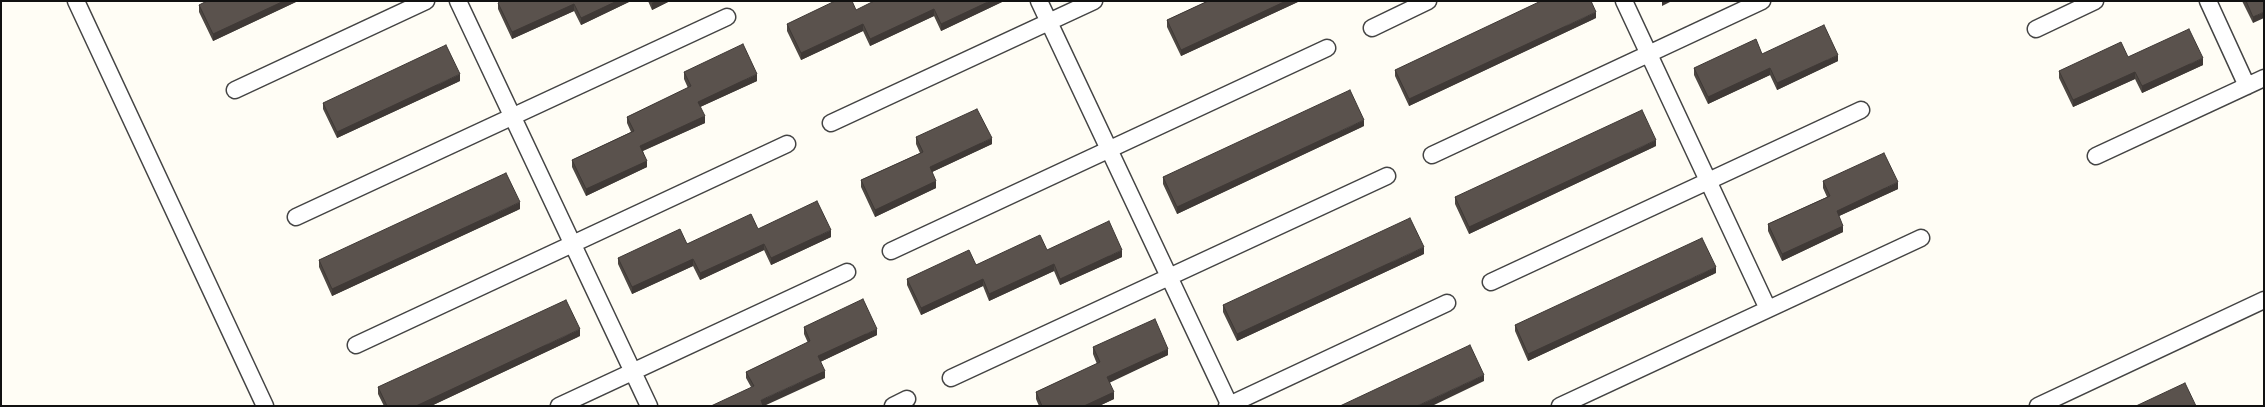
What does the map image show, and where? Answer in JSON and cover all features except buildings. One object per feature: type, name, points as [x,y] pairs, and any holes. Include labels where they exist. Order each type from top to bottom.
[{"type":"lane","points":[[76,1],[266,406]]},
{"type":"lane","points":[[235,90],[426,1]]},
{"type":"lane","points":[[458,1],[649,406]]},
{"type":"lane","points":[[1040,1],[1229,405],[1447,303]]},
{"type":"lane","points":[[831,123],[1094,1]]},
{"type":"lane","points":[[1372,28],[1428,1]]},
{"type":"lane","points":[[1624,1],[1768,309]]},
{"type":"lane","points":[[1432,155],[1762,1]]},
{"type":"lane","points":[[2036,29],[2095,1]]},
{"type":"lane","points":[[2208,1],[2247,86]]},
{"type":"lane","points":[[296,217],[727,17]]},
{"type":"lane","points":[[891,251],[1327,48]]},
{"type":"lane","points":[[2096,156],[2264,78]]},
{"type":"lane","points":[[1491,282],[1861,110]]},
{"type":"lane","points":[[356,345],[787,144]]},
{"type":"lane","points":[[951,378],[1387,176]]},
{"type":"lane","points":[[1560,406],[1921,238]]},
{"type":"lane","points":[[559,406],[847,272]]},
{"type":"lane","points":[[2038,406],[2264,300]]}]
